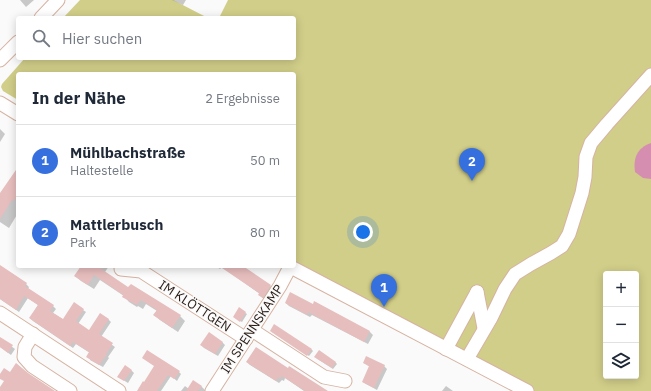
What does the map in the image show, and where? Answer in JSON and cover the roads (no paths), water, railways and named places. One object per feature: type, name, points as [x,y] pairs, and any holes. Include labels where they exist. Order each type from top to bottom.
[{"type":"street","points":[[43,16],[58,0]]},
{"type":"street","points":[[0,60],[16,44]]},
{"type":"street","points":[[467,359],[505,289],[515,274],[562,246],[569,234],[582,193],[585,177],[586,157],[591,143],[651,75]]},
{"type":"street","points":[[0,103],[16,113]]},
{"type":"street","name":"IM SPENNSKAMP","points":[[212,391],[280,286],[288,268]]},
{"type":"street","points":[[293,268],[527,391]]},
{"type":"street","name":"IM KLÖTTGEN","points":[[122,269],[141,271],[249,335],[324,376],[345,381]]},
{"type":"street","points":[[446,349],[477,292],[484,328]]},
{"type":"street","points":[[0,313],[119,391]]},
{"type":"street","points":[[32,334],[25,347],[24,358],[32,366],[70,391]]},
{"type":"place","name":"Mattlerbusch","points":[[472,181]]},
{"type":"place","name":"Mühlbachstraße","points":[[384,307]]}]
